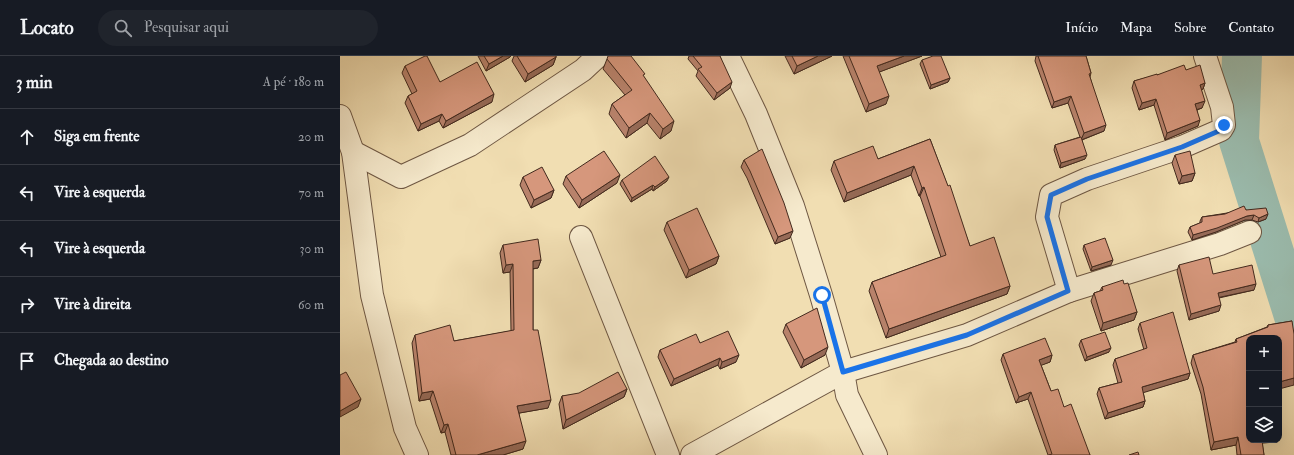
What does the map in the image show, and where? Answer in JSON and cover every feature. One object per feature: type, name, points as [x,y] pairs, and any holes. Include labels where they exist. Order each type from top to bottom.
[{"type":"street","points":[[353,152],[401,177],[470,145],[583,70],[598,56]]},
{"type":"street","points":[[728,56],[756,114],[793,206],[822,295],[843,372],[847,395],[876,455]]},
{"type":"street","points":[[1068,291],[1047,217],[1051,195],[1087,179],[1182,147],[1221,130],[1224,125],[1222,107],[1205,56]]},
{"type":"street","points":[[340,116],[353,152],[372,295],[406,428],[418,455]]},
{"type":"street","points":[[692,455],[843,372],[967,335],[1068,291],[1220,244],[1250,232]]},
{"type":"street","points":[[581,237],[668,455]]},
{"type":"building","points":[[427,56],[440,82],[477,62],[494,94],[446,121],[442,114],[421,124],[408,96],[417,91],[405,66]]},
{"type":"building","points":[[484,56],[503,56],[489,64]]},
{"type":"building","points":[[517,56],[556,56],[556,57],[528,74]]},
{"type":"building","points":[[608,56],[631,56],[645,74],[643,75],[674,121],[663,129],[650,113],[629,128],[612,104],[632,90],[607,59]]},
{"type":"building","points":[[693,56],[720,56],[732,82],[717,93],[698,69],[702,67]]},
{"type":"building","points":[[792,56],[818,56],[797,66]]},
{"type":"building","points":[[849,56],[904,56],[877,66],[889,96],[869,104]]},
{"type":"building","points":[[933,56],[941,56],[950,78],[931,85],[922,60]]},
{"type":"building","points":[[1038,56],[1086,56],[1091,73],[1089,74],[1106,125],[1084,133],[1071,96],[1054,102]]},
{"type":"building","points":[[1184,65],[1186,70],[1200,65],[1205,83],[1200,85],[1205,101],[1195,104],[1200,120],[1167,133],[1156,99],[1142,103],[1134,81],[1157,75]]},
{"type":"building","points":[[1081,137],[1087,155],[1061,163],[1055,145]]},
{"type":"building","points":[[930,139],[948,186],[950,185],[970,246],[994,237],[1010,286],[889,329],[872,282],[946,255],[924,187],[922,188],[914,166],[847,193],[834,161],[873,146],[878,159]]},
{"type":"building","points":[[762,149],[784,203],[793,231],[778,237],[744,160]]},
{"type":"building","points":[[604,151],[620,175],[582,200],[566,176]]},
{"type":"building","points":[[1190,151],[1195,173],[1182,176],[1175,155]]},
{"type":"building","points":[[655,156],[669,177],[655,187],[653,185],[632,198],[622,180]]},
{"type":"building","points":[[542,167],[554,190],[534,200],[523,177]]},
{"type":"building","points":[[1244,206],[1246,210],[1266,208],[1268,214],[1259,218],[1254,215],[1247,216],[1217,228],[1193,235],[1190,227],[1202,222],[1202,217],[1225,214]]},
{"type":"building","points":[[697,208],[719,256],[689,270],[667,222]]},
{"type":"building","points":[[1105,238],[1113,260],[1092,267],[1084,245]]},
{"type":"building","points":[[538,239],[541,260],[533,261],[533,330],[538,330],[551,400],[517,406],[526,441],[477,455],[456,455],[448,424],[444,425],[433,391],[422,393],[415,335],[450,325],[454,341],[514,330],[513,264],[506,265],[503,245]]},
{"type":"building","points":[[1209,257],[1213,274],[1252,265],[1256,284],[1218,293],[1221,305],[1191,314],[1179,265]]},
{"type":"building","points":[[1123,280],[1124,284],[1128,283],[1137,312],[1103,323],[1094,293],[1103,290],[1102,287]]},
{"type":"building","points":[[817,308],[828,347],[804,360],[786,324]]},
{"type":"building","points":[[1173,312],[1190,373],[1142,387],[1145,401],[1108,413],[1099,388],[1122,382],[1115,359],[1147,348],[1140,323]]},
{"type":"building","points":[[1292,321],[1294,334],[1294,378],[1282,381],[1282,335],[1247,335],[1268,327],[1268,325]]},
{"type":"building","points":[[728,331],[739,355],[722,362],[720,358],[674,379],[660,350],[696,334],[700,343]]},
{"type":"building","points":[[1105,332],[1111,348],[1087,357],[1081,340]]},
{"type":"building","points":[[1246,335],[1246,443],[1262,443],[1264,455],[1241,455],[1238,437],[1214,442],[1203,387],[1193,355],[1237,342],[1236,339]]},
{"type":"building","points":[[1045,338],[1052,355],[1039,360],[1051,391],[1058,389],[1064,407],[1071,404],[1090,455],[1049,455],[1052,454],[1031,392],[1019,397],[1003,354]]},
{"type":"building","points":[[346,372],[361,399],[340,411],[340,375]]},
{"type":"building","points":[[618,372],[627,389],[566,420],[562,396],[579,393]]},
{"type":"building","points":[[1138,452],[1139,455],[1129,455]]},
{"type":"waterway","points":[[1242,56],[1239,141],[1294,316]]},
{"type":"route","points":[[822,295],[843,372],[967,335],[1068,291],[1047,217],[1051,195],[1087,179],[1182,147],[1221,130],[1224,125]]}]
